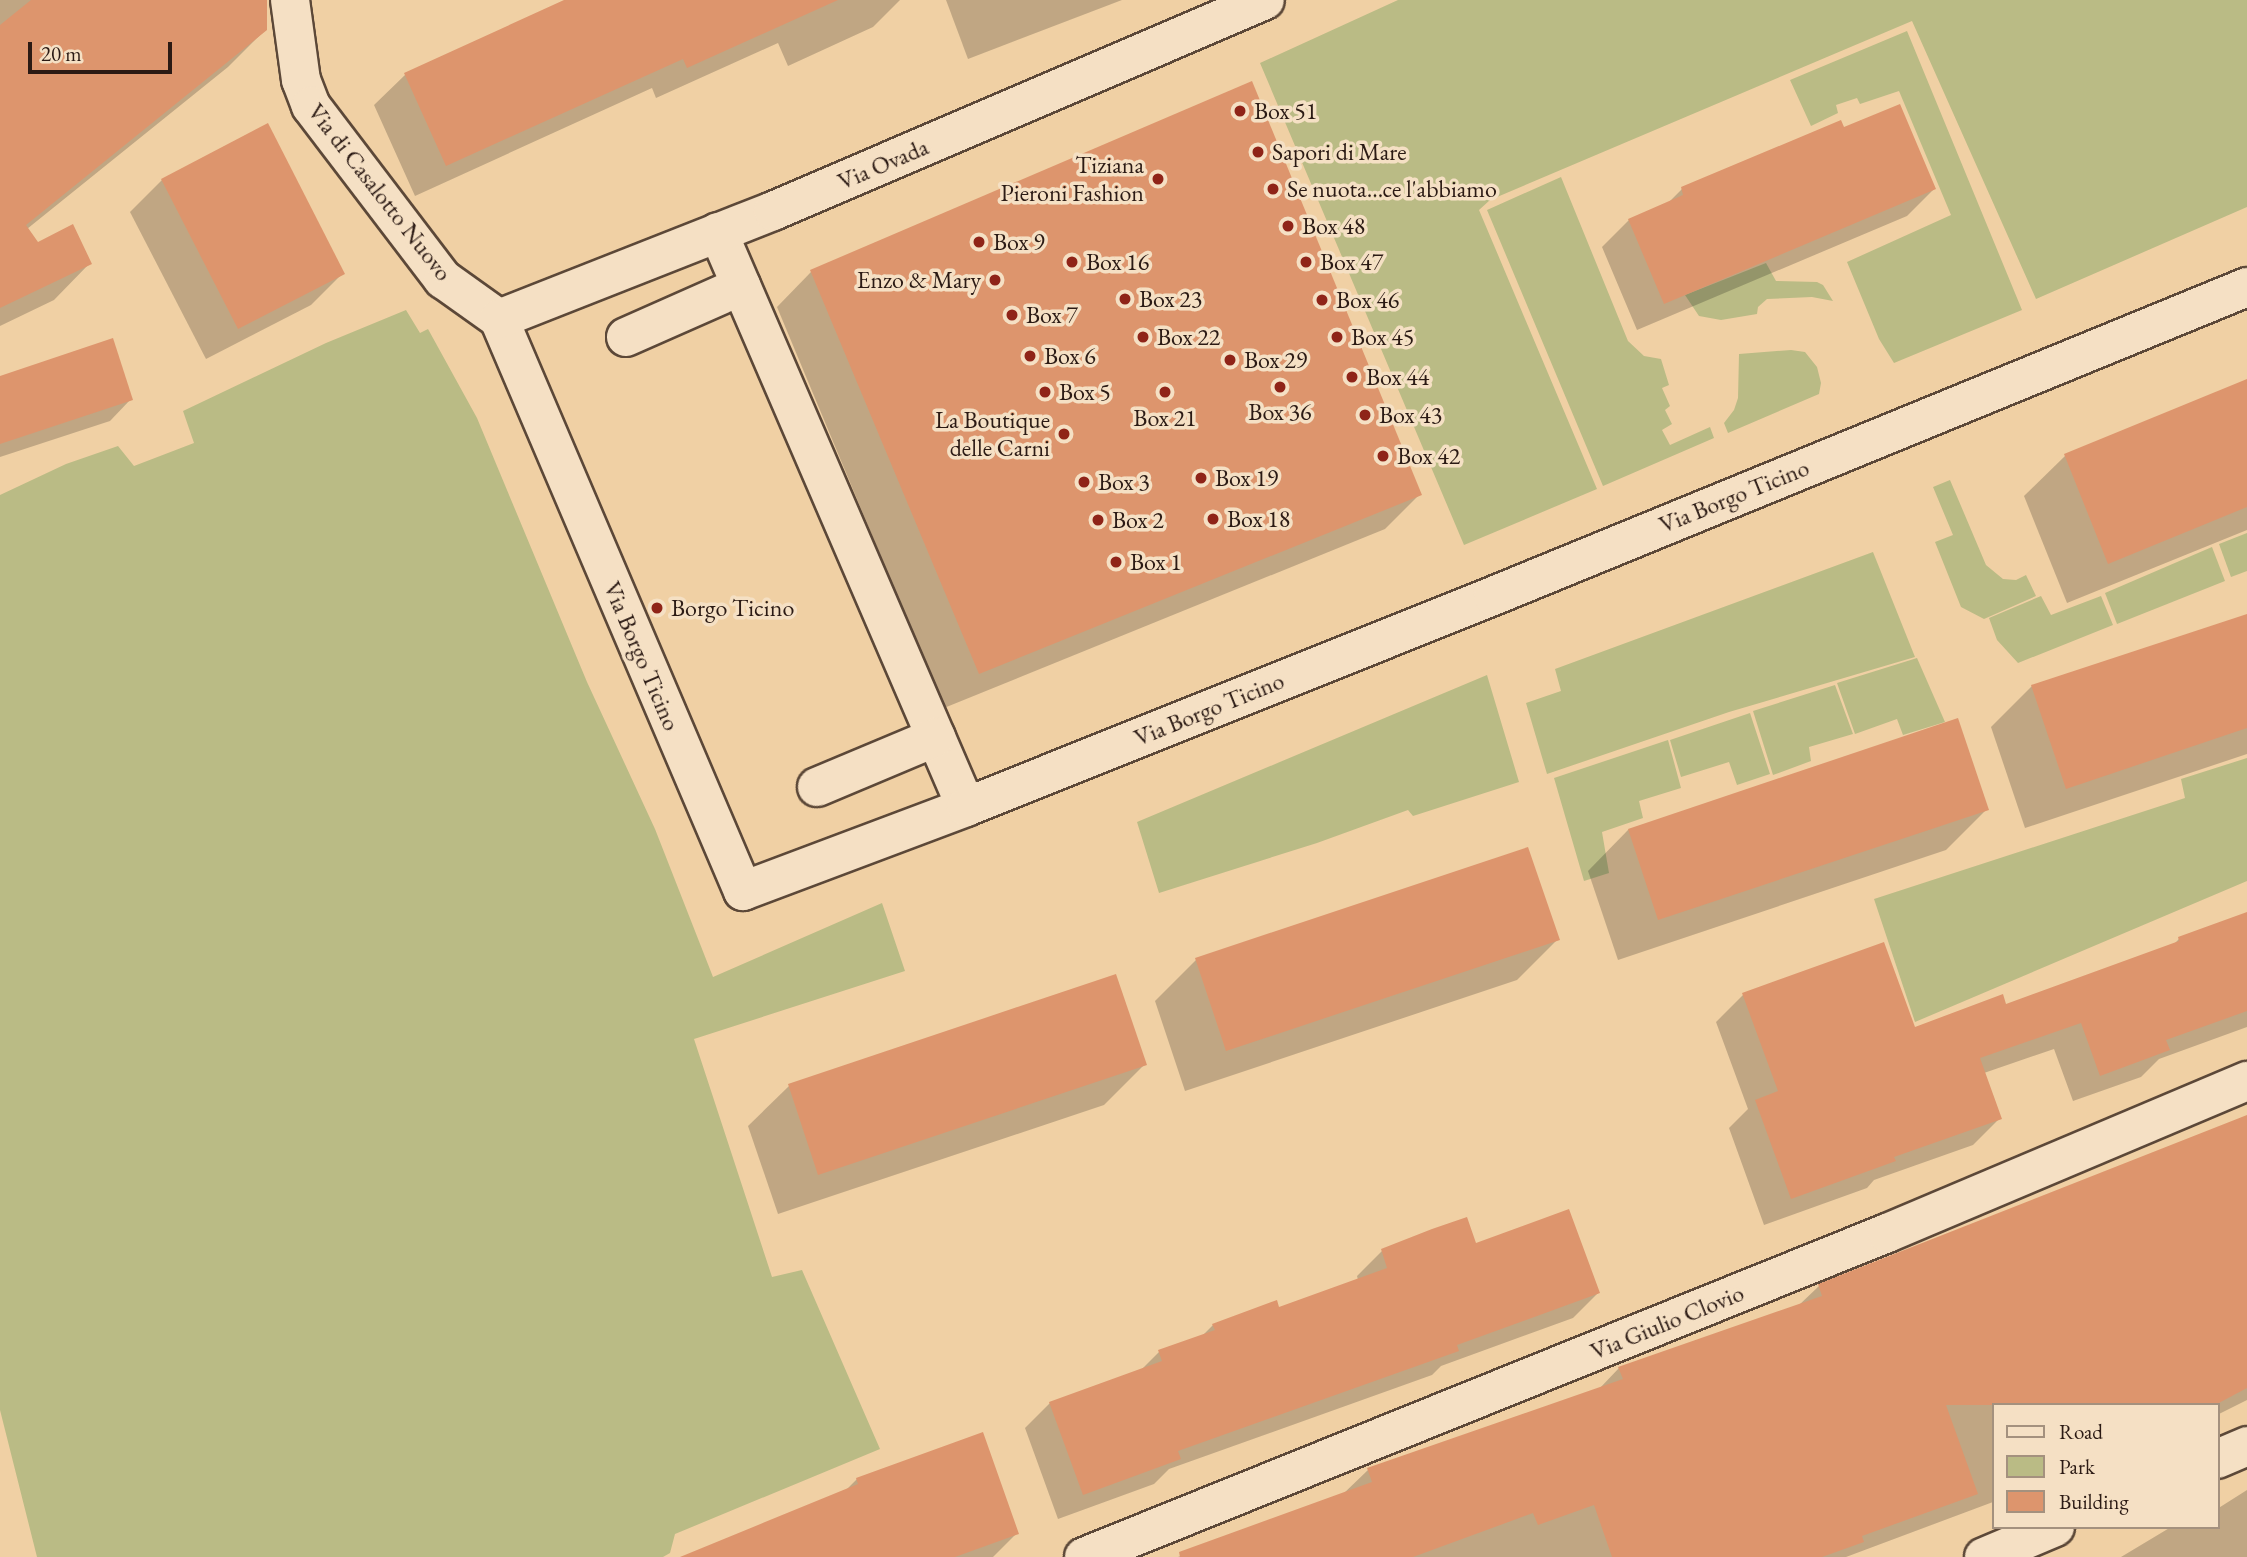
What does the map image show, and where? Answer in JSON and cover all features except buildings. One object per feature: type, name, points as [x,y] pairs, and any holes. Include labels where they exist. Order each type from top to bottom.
[{"type":"street","name":"Via di Casalotto Nuovo","points":[[289,0],[303,88],[311,107],[443,279],[499,320]]},
{"type":"street","name":"Via Ovada","points":[[499,320],[718,232],[1265,0]]},
{"type":"street","points":[[718,232],[966,807]]},
{"type":"street","points":[[626,337],[741,286]]},
{"type":"street","name":"Via Borgo Ticino","points":[[499,320],[743,891],[966,807],[2247,287]]},
{"type":"street","points":[[817,787],[936,737]]},
{"type":"street","name":"Via Giulio Clovio","points":[[1084,1557],[1887,1233],[2247,1081]]},
{"type":"street","points":[[2219,1458],[2247,1446]]},
{"type":"street","points":[[1984,1557],[2050,1529]]},
{"type":"green space","points":[[1398,0],[2247,0],[2247,207],[2036,299],[1912,21],[1490,200],[1479,210],[1597,489],[1464,545],[1260,63]]},
{"type":"green space","points":[[1907,31],[2022,310],[1894,363],[1879,339],[1847,262],[1951,215],[1899,91],[1860,104],[1857,98],[1836,105],[1838,113],[1811,126],[1790,80]]},
{"type":"green space","points":[[1561,177],[1628,341],[1644,356],[1661,359],[1669,385],[1662,388],[1670,406],[1665,410],[1672,424],[1662,430],[1670,445],[1710,427],[1714,438],[1603,486],[1487,210]]},
{"type":"green space","points":[[1766,263],[1776,281],[1817,282],[1823,285],[1833,301],[1812,297],[1767,299],[1758,307],[1757,314],[1721,320],[1699,316],[1685,295]]},
{"type":"green space","points":[[406,310],[420,333],[428,329],[477,418],[587,682],[655,829],[713,977],[882,903],[905,971],[694,1039],[772,1277],[802,1270],[880,1449],[675,1534],[670,1553],[663,1557],[37,1557],[0,1410],[0,495],[66,464],[118,446],[134,466],[194,443],[183,411],[326,343]]},
{"type":"green space","points":[[1791,350],[1805,352],[1817,367],[1821,383],[1819,394],[1728,433],[1724,423],[1734,410],[1738,398],[1739,354]]},
{"type":"green space","points":[[1950,480],[1986,565],[2003,579],[2016,580],[2026,575],[2036,596],[1984,619],[1961,607],[1935,542],[1953,535],[1933,487]]},
{"type":"green space","points":[[2247,533],[2247,571],[2231,577],[2219,544]]},
{"type":"green space","points":[[2212,547],[2225,581],[2117,624],[2105,593]]},
{"type":"green space","points":[[1873,552],[1915,657],[1729,712],[1547,774],[1526,703],[1561,691],[1555,669]]},
{"type":"green space","points":[[2041,596],[2051,615],[2101,596],[2113,625],[2018,663],[1997,640],[1989,618]]},
{"type":"green space","points":[[1917,658],[1945,722],[1903,735],[1897,719],[1855,734],[1837,683]]},
{"type":"green space","points":[[1487,675],[1519,782],[1413,816],[1408,810],[1317,843],[1159,893],[1137,822]]},
{"type":"green space","points":[[1835,685],[1853,734],[1809,747],[1811,761],[1773,775],[1753,711]]},
{"type":"green space","points":[[1750,713],[1770,774],[1737,785],[1729,762],[1681,777],[1670,740]]},
{"type":"green space","points":[[1668,740],[1681,788],[1639,801],[1643,818],[1602,832],[1609,873],[1584,881],[1554,778]]},
{"type":"green space","points":[[2247,758],[2247,881],[1915,1022],[1874,899],[2185,798],[2181,779]]},
{"type":"place","name":"Box 51","points":[[1240,111]]},
{"type":"place","name":"Sapori di Mare","points":[[1258,152]]},
{"type":"place","name":"Tiziana Pieroni Fashion","points":[[1158,179]]},
{"type":"place","name":"Se nuota...ce l'abbiamo","points":[[1273,189]]},
{"type":"place","name":"Box 48","points":[[1288,226]]},
{"type":"place","name":"Box 9","points":[[979,242]]},
{"type":"place","name":"Box 16","points":[[1072,262]]},
{"type":"place","name":"Box 47","points":[[1306,262]]},
{"type":"place","name":"Enzo & Mary","points":[[995,280]]},
{"type":"place","name":"Box 23","points":[[1125,299]]},
{"type":"place","name":"Box 46","points":[[1322,300]]},
{"type":"place","name":"Box 7","points":[[1012,315]]},
{"type":"place","name":"Box 22","points":[[1143,337]]},
{"type":"place","name":"Box 45","points":[[1337,337]]},
{"type":"place","name":"Box 6","points":[[1030,356]]},
{"type":"place","name":"Box 29","points":[[1230,360]]},
{"type":"place","name":"Box 44","points":[[1352,377]]},
{"type":"place","name":"Box 36","points":[[1280,387]]},
{"type":"place","name":"Box 5","points":[[1045,392]]},
{"type":"place","name":"Box 21","points":[[1165,392]]},
{"type":"place","name":"Box 43","points":[[1365,415]]},
{"type":"place","name":"La Boutique delle Carni","points":[[1064,434]]},
{"type":"place","name":"Box 42","points":[[1383,456]]},
{"type":"place","name":"Box 19","points":[[1201,478]]},
{"type":"place","name":"Box 3","points":[[1084,482]]},
{"type":"place","name":"Box 18","points":[[1213,519]]},
{"type":"place","name":"Box 2","points":[[1098,520]]},
{"type":"place","name":"Box 1","points":[[1116,562]]},
{"type":"place","name":"Borgo Ticino","points":[[657,608]]}]
